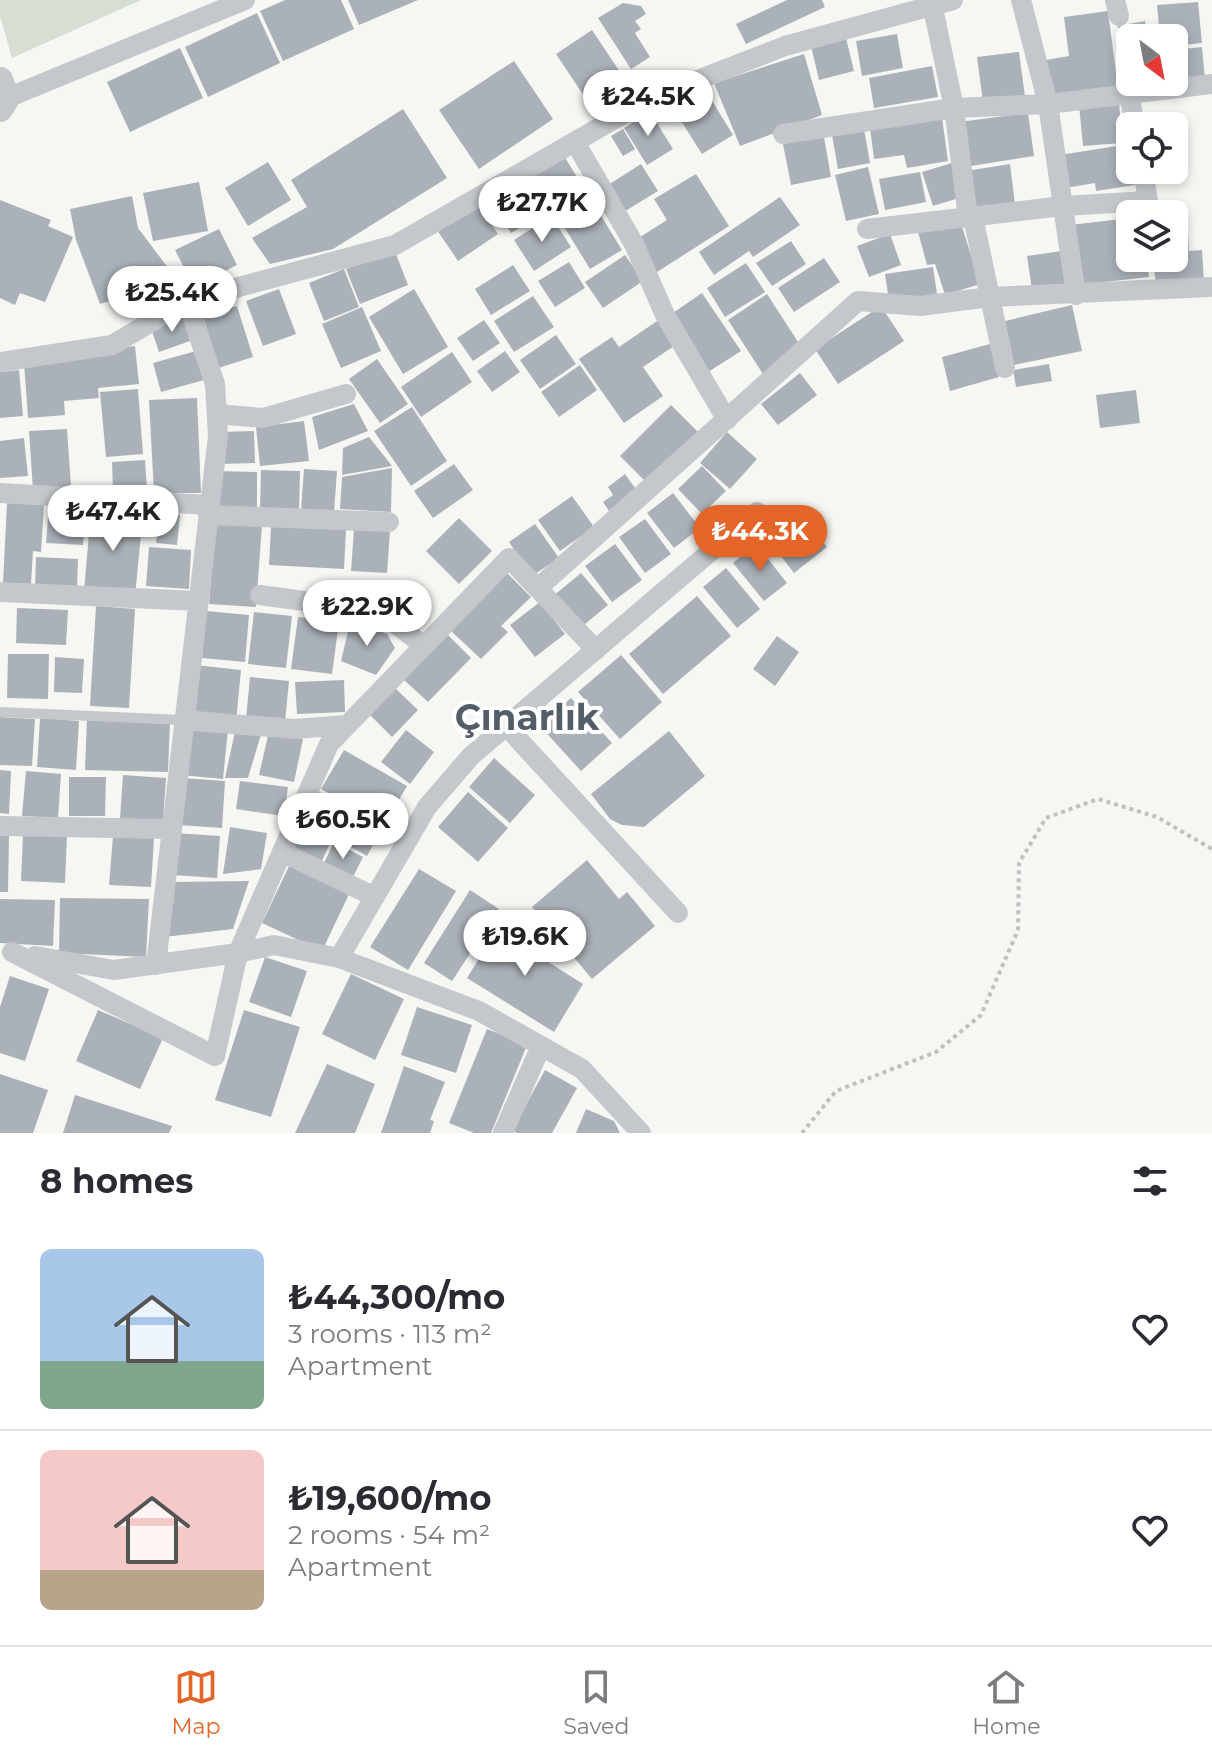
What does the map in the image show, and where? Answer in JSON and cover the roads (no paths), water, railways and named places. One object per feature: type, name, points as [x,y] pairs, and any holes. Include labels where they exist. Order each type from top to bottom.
[{"type":"street","points":[[2,96],[245,0]]},
{"type":"street","points":[[0,362],[112,345],[187,301],[395,245],[651,98],[785,46],[933,8],[953,0]]},
{"type":"street","points":[[1021,0],[1048,104],[1076,295]]},
{"type":"street","points":[[933,8],[954,108],[970,217],[1005,368]]},
{"type":"street","points":[[1188,87],[1212,84]]},
{"type":"street","points":[[783,134],[954,108],[1048,104],[1116,96]]},
{"type":"street","points":[[575,142],[634,244],[665,315],[727,420]]},
{"type":"street","points":[[867,229],[1063,206],[1148,201],[1145,184]]},
{"type":"street","points":[[538,588],[858,301],[920,306],[990,297],[1210,287]]},
{"type":"street","points":[[156,965],[209,510],[217,414],[215,384],[187,301]]},
{"type":"street","points":[[217,414],[263,418],[346,394]]},
{"type":"street","points":[[0,493],[389,522]]},
{"type":"street","points":[[339,958],[427,807],[471,756],[757,512]]},
{"type":"street","points":[[6,950],[215,1056],[238,953],[329,744],[509,558],[596,650]]},
{"type":"street","points":[[0,592],[198,601]]},
{"type":"street","points":[[260,595],[355,608],[391,620],[424,646]]},
{"type":"street","points":[[183,720],[294,729],[347,725]]},
{"type":"street","points":[[506,726],[678,913]]},
{"type":"street","points":[[0,826],[171,829]]},
{"type":"street","points":[[282,852],[375,897]]},
{"type":"street","points":[[6,950],[114,970],[274,945],[339,958],[479,1011],[582,1069],[641,1133]]},
{"type":"street","points":[[503,1133],[541,1046]]},
{"type":"lane","points":[[0,712],[183,720]]},
{"type":"district","name":"Çınarlık","points":[[527,717]]}]
